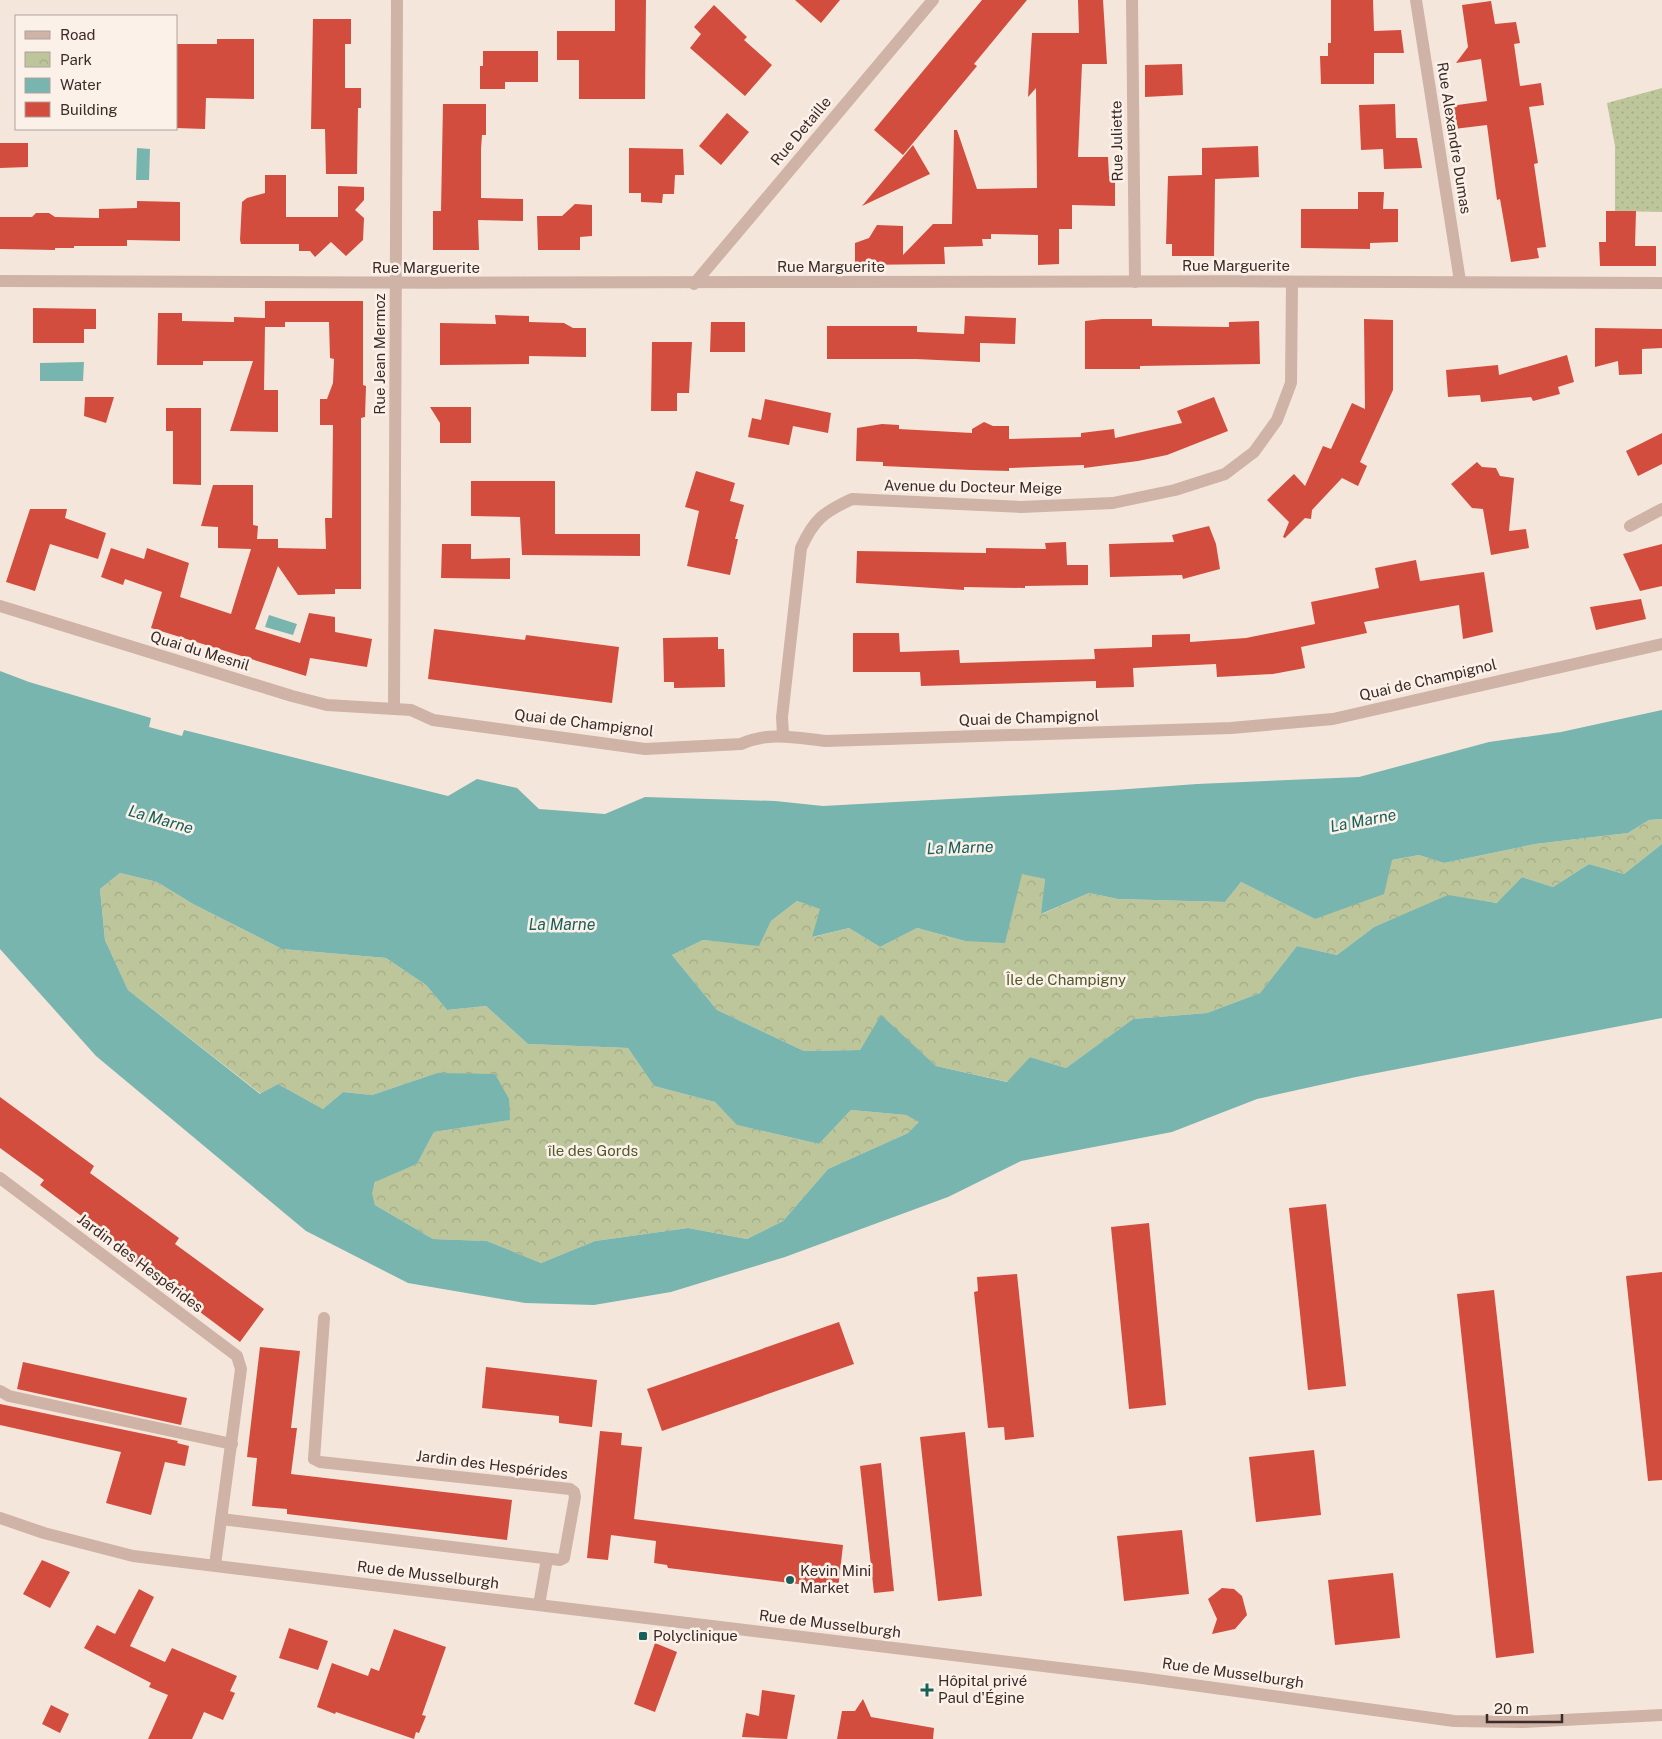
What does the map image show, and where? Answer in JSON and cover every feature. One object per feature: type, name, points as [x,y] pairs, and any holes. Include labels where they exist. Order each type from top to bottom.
[{"type":"street","name":"Rue Jean Mermoz","points":[[394,708],[397,0]]},
{"type":"street","name":"Rue Detaille","points":[[694,284],[933,0]]},
{"type":"street","name":"Rue Juliette","points":[[1132,0],[1135,282]]},
{"type":"street","name":"Rue Alexandre Dumas","points":[[1416,0],[1460,281]]},
{"type":"street","name":"Rue Marguerite","points":[[0,281],[396,284],[1460,281],[1662,283]]},
{"type":"street","name":"Avenue du Docteur Meige","points":[[782,735],[782,717],[801,548],[811,527],[826,511],[852,499],[1021,507],[1114,503],[1175,490],[1225,474],[1254,452],[1277,420],[1291,383],[1292,282]]},
{"type":"street","points":[[1630,526],[1662,509]]},
{"type":"street","name":"Quai du Mesnil","points":[[0,606],[292,696],[327,705],[394,708]]},
{"type":"street","name":"Quai de Champignol","points":[[394,708],[411,710],[433,720],[645,749],[741,744],[756,737],[782,735],[836,741],[1231,728],[1333,719],[1662,644]]},
{"type":"street","name":"Jardin des Hespérides","points":[[0,1178],[237,1356],[240,1368],[232,1444],[215,1565]]},
{"type":"street","name":"Jardin des Hespérides","points":[[221,1519],[547,1559],[560,1560],[567,1552],[575,1497],[574,1492],[570,1489],[320,1462],[314,1459],[324,1318]]},
{"type":"street","points":[[0,1391],[8,1396],[232,1444]]},
{"type":"street","name":"Rue de Musselburgh","points":[[0,1518],[44,1533],[133,1556],[1190,1684],[1454,1721],[1523,1722],[1662,1715]]},
{"type":"street","points":[[539,1605],[547,1559]]},
{"type":"green space","points":[[1662,88],[1662,212],[1615,211],[1615,146],[1607,103]]},
{"type":"green space","name":"Île de Champigny","points":[[1662,819],[1662,844],[1624,874],[1589,864],[1553,887],[1522,877],[1498,903],[1448,896],[1374,927],[1337,955],[1297,946],[1260,993],[1207,1013],[1133,1019],[1066,1068],[1030,1057],[1008,1082],[936,1066],[881,1016],[860,1050],[804,1051],[717,1010],[672,955],[703,940],[759,945],[771,921],[797,901],[821,909],[813,937],[849,928],[880,947],[917,928],[965,941],[1022,873],[1045,879],[1042,914],[1089,893],[1118,899],[1225,902],[1241,882],[1315,919],[1392,860],[1419,855],[1444,863],[1535,844],[1628,833],[1649,820]]},
{"type":"green space","name":"île des Gords","points":[[120,873],[157,882],[193,904],[282,949],[386,958],[426,985],[447,1010],[486,1006],[528,1044],[628,1048],[654,1086],[715,1102],[738,1125],[819,1144],[851,1110],[906,1115],[920,1122],[908,1133],[828,1169],[783,1221],[747,1239],[688,1228],[595,1241],[541,1263],[487,1241],[433,1239],[375,1205],[371,1193],[376,1181],[417,1164],[434,1132],[509,1120],[437,1073],[372,1095],[343,1092],[323,1109],[278,1084],[261,1094],[128,990],[105,940],[100,889]]},
{"type":"water","points":[[137,148],[150,149],[149,180],[136,180]]},
{"type":"water","points":[[84,362],[83,381],[40,381],[40,363]]},
{"type":"water","points":[[269,615],[297,624],[293,635],[265,627]]},
{"type":"water","name":"La Marne","points":[[0,671],[29,682],[151,718],[149,727],[182,736],[184,730],[448,796],[477,779],[517,788],[539,809],[605,814],[645,797],[775,801],[823,806],[1197,784],[1359,777],[1489,742],[1561,732],[1662,710],[1662,819],[1649,820],[1628,833],[1535,844],[1444,863],[1419,855],[1392,860],[1384,894],[1315,919],[1241,882],[1225,902],[1118,899],[1089,893],[1041,914],[1045,879],[1022,874],[1005,943],[965,941],[917,928],[880,947],[849,928],[812,937],[820,909],[797,901],[771,921],[759,946],[703,940],[672,955],[717,1010],[804,1051],[860,1050],[881,1015],[936,1066],[1007,1082],[1030,1057],[1066,1068],[1133,1019],[1207,1013],[1260,993],[1297,946],[1337,955],[1374,927],[1448,895],[1497,903],[1522,877],[1553,887],[1589,864],[1624,874],[1662,844],[1662,1018],[1356,1077],[1257,1099],[1172,1132],[1021,1161],[948,1197],[785,1257],[671,1292],[594,1305],[525,1303],[408,1283],[306,1231],[96,1056],[0,949]],"holes":[[[120,873],[157,882],[193,904],[282,949],[386,958],[426,985],[447,1010],[486,1006],[528,1044],[628,1048],[654,1086],[715,1102],[737,1125],[819,1144],[851,1110],[906,1115],[919,1122],[908,1133],[828,1169],[783,1221],[747,1239],[688,1228],[595,1241],[541,1263],[487,1241],[433,1239],[375,1205],[372,1193],[375,1182],[417,1164],[434,1132],[510,1120],[509,1099],[495,1074],[437,1073],[372,1095],[343,1092],[323,1109],[278,1084],[260,1094],[128,990],[105,940],[100,889]]]},
{"type":"building","points":[[615,0],[646,0],[645,99],[579,99],[579,60],[557,60],[557,31],[615,31]]},
{"type":"building","points":[[795,0],[840,0],[821,23]]},
{"type":"building","points":[[982,0],[1027,0],[974,64],[977,66],[903,155],[874,130]]},
{"type":"building","points":[[1078,0],[1103,0],[1107,64],[1082,64],[1078,157],[1108,157],[1109,176],[1115,176],[1115,206],[1072,205],[1072,229],[1059,229],[1059,264],[1038,265],[1038,235],[991,234],[991,239],[982,239],[983,246],[944,247],[945,264],[855,265],[855,243],[869,238],[877,225],[903,226],[903,255],[933,224],[952,224],[954,130],[957,130],[977,189],[1037,188],[1036,88],[1028,97],[1032,33],[1079,33]]},
{"type":"building","points":[[1331,0],[1373,0],[1374,31],[1401,30],[1404,53],[1374,53],[1374,84],[1321,84],[1320,56],[1328,56],[1328,43],[1331,43]]},
{"type":"building","points":[[1491,1],[1495,24],[1516,22],[1520,43],[1514,44],[1520,86],[1541,83],[1544,105],[1529,107],[1538,163],[1534,164],[1546,247],[1537,248],[1539,258],[1511,262],[1500,199],[1497,200],[1487,125],[1454,129],[1450,106],[1487,101],[1481,59],[1456,63],[1468,47],[1462,5]]},
{"type":"building","points":[[714,5],[747,37],[744,40],[772,65],[745,96],[690,48],[701,34],[694,27]]},
{"type":"building","points":[[313,19],[351,19],[351,44],[345,44],[345,88],[361,88],[361,108],[358,108],[357,174],[326,174],[325,129],[311,129]]},
{"type":"building","points":[[217,39],[254,39],[254,99],[206,98],[205,129],[178,128],[178,44],[217,44]]},
{"type":"building","points":[[483,51],[538,51],[538,82],[505,82],[505,89],[480,89],[480,66],[483,66]]},
{"type":"building","points":[[1182,64],[1183,95],[1145,97],[1145,65]]},
{"type":"building","points":[[443,104],[486,104],[486,135],[482,135],[481,149],[481,198],[523,199],[523,221],[478,220],[479,250],[433,250],[433,211],[441,211]]},
{"type":"building","points":[[1395,104],[1396,138],[1417,138],[1422,168],[1384,169],[1383,149],[1361,150],[1359,105]]},
{"type":"building","points":[[727,113],[749,132],[721,165],[699,146]]},
{"type":"building","points":[[0,143],[28,143],[28,167],[0,168]]},
{"type":"building","points":[[913,145],[930,174],[862,206]]},
{"type":"building","points":[[1258,146],[1259,177],[1215,179],[1214,256],[1172,256],[1172,244],[1166,244],[1168,176],[1202,175],[1202,148]]},
{"type":"building","points":[[629,148],[683,149],[684,175],[675,175],[674,194],[663,194],[662,203],[641,202],[641,193],[629,193]]},
{"type":"building","points":[[265,175],[286,175],[286,217],[338,217],[338,186],[364,187],[364,200],[355,210],[364,218],[363,240],[346,256],[331,242],[315,257],[310,251],[299,251],[299,244],[241,244],[242,202],[247,198],[265,193]]},
{"type":"building","points":[[1358,192],[1384,192],[1383,209],[1398,209],[1398,242],[1370,243],[1370,249],[1301,248],[1301,209],[1358,209]]},
{"type":"building","points":[[137,201],[180,202],[180,241],[127,240],[127,246],[74,246],[74,248],[55,248],[55,250],[0,249],[0,217],[32,217],[36,213],[49,213],[55,217],[99,218],[99,209],[137,208]]},
{"type":"building","points":[[575,204],[592,205],[592,236],[580,237],[580,250],[538,250],[537,216],[562,216]]},
{"type":"building","points":[[1606,211],[1636,211],[1635,246],[1656,246],[1656,266],[1600,266],[1599,242],[1606,242]]},
{"type":"building","points":[[265,301],[363,301],[363,385],[366,386],[365,417],[361,418],[361,589],[335,589],[335,594],[298,595],[278,566],[255,629],[300,643],[309,613],[335,617],[335,632],[372,639],[367,667],[310,658],[306,676],[151,628],[162,592],[125,579],[123,585],[101,577],[111,548],[144,559],[147,548],[189,563],[180,597],[231,614],[251,549],[218,548],[218,527],[201,526],[213,485],[253,485],[253,525],[258,526],[257,539],[278,539],[278,548],[326,549],[325,518],[332,518],[333,425],[320,425],[320,399],[327,399],[333,383],[334,359],[330,358],[329,322],[285,322],[285,327],[265,327],[264,390],[278,390],[278,432],[230,431],[253,361],[203,361],[203,365],[157,365],[158,313],[182,313],[182,321],[234,322],[234,317],[265,318]]},
{"type":"building","points":[[33,308],[96,309],[96,329],[84,329],[84,343],[33,343]]},
{"type":"building","points":[[495,315],[529,316],[529,322],[564,323],[573,328],[586,328],[586,357],[529,356],[529,364],[440,365],[440,323],[496,324]]},
{"type":"building","points":[[965,316],[1016,318],[1015,344],[980,343],[980,362],[916,359],[827,359],[827,326],[917,326],[917,332],[964,334]]},
{"type":"building","points":[[1152,319],[1152,326],[1229,327],[1229,322],[1259,321],[1260,364],[1140,366],[1140,369],[1085,369],[1085,321]]},
{"type":"building","points":[[1364,319],[1393,320],[1393,390],[1360,462],[1367,466],[1358,486],[1342,478],[1312,510],[1311,519],[1305,518],[1285,538],[1283,537],[1289,522],[1267,500],[1294,474],[1305,486],[1323,446],[1331,449],[1352,403],[1365,409]]},
{"type":"building","points":[[711,322],[745,322],[745,352],[710,352]]},
{"type":"building","points":[[1595,328],[1662,329],[1662,348],[1642,349],[1642,374],[1619,375],[1618,361],[1595,367]]},
{"type":"building","points":[[652,342],[692,342],[689,393],[677,393],[677,411],[651,411]]},
{"type":"building","points":[[1567,355],[1574,382],[1558,387],[1560,394],[1533,401],[1531,397],[1481,402],[1480,395],[1448,397],[1446,370],[1498,365],[1499,375]]},
{"type":"building","points":[[85,397],[114,397],[106,423],[84,416]]},
{"type":"building","points":[[1214,397],[1228,431],[1167,455],[1138,461],[1084,468],[1084,465],[1009,468],[1009,471],[883,466],[883,462],[856,461],[857,428],[882,424],[899,425],[899,429],[972,433],[972,429],[984,422],[993,426],[1009,426],[1009,439],[1081,437],[1081,433],[1114,429],[1115,438],[1182,423],[1177,411]]},
{"type":"building","points":[[765,399],[831,413],[828,433],[793,426],[789,445],[748,437],[752,418],[761,420]]},
{"type":"building","points":[[430,407],[471,407],[471,443],[440,443],[440,423]]},
{"type":"building","points":[[166,408],[201,408],[201,485],[173,484],[173,431],[166,431]]},
{"type":"building","points":[[1662,433],[1662,464],[1638,476],[1626,451]]},
{"type":"building","points":[[1477,462],[1482,467],[1496,468],[1500,476],[1514,478],[1509,531],[1526,529],[1529,548],[1491,555],[1483,509],[1472,508],[1451,484]]},
{"type":"building","points":[[696,471],[735,483],[730,501],[744,505],[735,539],[738,539],[730,575],[687,566],[699,511],[685,507]]},
{"type":"building","points":[[471,481],[555,481],[555,534],[640,534],[640,556],[522,555],[520,517],[471,516]]},
{"type":"building","points":[[30,509],[67,509],[65,518],[106,533],[98,559],[50,544],[35,591],[6,582]]},
{"type":"building","points":[[1209,526],[1216,544],[1220,569],[1183,579],[1182,575],[1110,577],[1109,544],[1174,542],[1172,535]]},
{"type":"building","points":[[1066,542],[1067,565],[1088,565],[1088,585],[1025,586],[1025,588],[964,587],[964,590],[856,583],[857,551],[986,553],[986,548],[1046,549],[1045,543]]},
{"type":"building","points":[[442,544],[471,544],[471,559],[510,558],[510,579],[441,578]]},
{"type":"building","points":[[1662,544],[1662,586],[1640,591],[1623,554]]},
{"type":"building","points":[[1416,560],[1420,581],[1484,572],[1493,632],[1463,639],[1459,605],[1364,622],[1367,633],[1301,647],[1305,668],[1273,674],[1217,677],[1216,664],[1133,668],[1134,687],[1096,688],[1096,681],[921,686],[920,672],[853,672],[853,633],[899,633],[900,652],[959,650],[960,663],[1095,659],[1094,649],[1152,647],[1152,635],[1190,634],[1190,642],[1246,638],[1315,624],[1311,602],[1379,588],[1375,568]]},
{"type":"building","points":[[1641,599],[1646,619],[1596,630],[1590,607]]},
{"type":"building","points":[[434,629],[525,640],[526,635],[619,647],[612,703],[428,679]]},
{"type":"building","points":[[718,637],[718,649],[724,649],[725,687],[674,688],[674,682],[664,682],[663,638]]},
{"type":"building","points":[[0,1097],[94,1166],[90,1173],[179,1238],[175,1244],[264,1309],[240,1342],[124,1255],[128,1251],[40,1185],[44,1180],[0,1148]]},
{"type":"building","points":[[1326,1204],[1346,1386],[1308,1390],[1289,1208]]},
{"type":"building","points":[[1149,1223],[1166,1405],[1129,1409],[1111,1227]]},
{"type":"building","points":[[1662,1272],[1662,1480],[1648,1481],[1626,1276]]},
{"type":"building","points":[[1017,1274],[1034,1437],[1005,1440],[1004,1427],[988,1428],[974,1292],[978,1291],[977,1277]]},
{"type":"building","points":[[1494,1290],[1534,1653],[1496,1658],[1457,1294]]},
{"type":"building","points":[[839,1322],[854,1364],[662,1431],[647,1389]]},
{"type":"building","points":[[260,1347],[300,1351],[291,1428],[297,1428],[291,1474],[512,1500],[507,1540],[287,1514],[287,1509],[252,1506],[257,1458],[247,1457]]},
{"type":"building","points":[[23,1362],[187,1398],[181,1425],[17,1389]]},
{"type":"building","points":[[486,1367],[597,1380],[592,1427],[559,1423],[559,1416],[482,1408]]},
{"type":"building","points":[[0,1404],[178,1441],[177,1443],[189,1446],[185,1466],[165,1462],[151,1515],[106,1503],[121,1452],[0,1425]]},
{"type":"building","points":[[600,1431],[622,1433],[621,1445],[642,1447],[634,1519],[843,1545],[838,1589],[668,1568],[667,1565],[654,1563],[656,1541],[611,1535],[608,1560],[587,1558]]},
{"type":"building","points":[[965,1432],[982,1596],[938,1601],[920,1437]]},
{"type":"building","points":[[1314,1450],[1321,1515],[1256,1522],[1249,1457]]},
{"type":"building","points":[[881,1463],[894,1591],[874,1593],[860,1466]]},
{"type":"building","points":[[1182,1530],[1189,1594],[1124,1601],[1117,1536]]},
{"type":"building","points":[[42,1560],[70,1572],[50,1608],[23,1594]]},
{"type":"building","points":[[1393,1573],[1400,1638],[1335,1645],[1328,1580]]},
{"type":"building","points":[[1222,1588],[1234,1589],[1242,1596],[1247,1615],[1235,1629],[1212,1634],[1217,1619],[1208,1599]]},
{"type":"building","points":[[139,1589],[154,1597],[130,1646],[165,1662],[172,1648],[237,1676],[230,1691],[235,1693],[223,1720],[204,1712],[192,1739],[148,1739],[168,1695],[149,1687],[151,1683],[84,1648],[97,1625],[115,1634]]},
{"type":"building","points":[[289,1628],[328,1641],[318,1670],[279,1658]]},
{"type":"building","points":[[394,1629],[446,1647],[422,1715],[426,1716],[419,1733],[416,1732],[414,1739],[317,1707],[332,1663],[368,1676],[371,1668],[379,1671]]},
{"type":"building","points":[[655,1643],[677,1652],[655,1712],[634,1704]]},
{"type":"building","points":[[762,1690],[795,1695],[787,1739],[742,1737],[746,1713],[759,1716]]},
{"type":"building","points":[[863,1699],[871,1717],[934,1728],[933,1739],[837,1739],[842,1711],[855,1711]]},
{"type":"building","points":[[51,1705],[69,1714],[60,1733],[42,1724]]},
{"type":"place","name":"Kevin Mini Market","points":[[790,1580]]},
{"type":"place","name":"Polyclinique","points":[[643,1636]]},
{"type":"place","name":"Hôpital privé Paul d'Égine","points":[[927,1690]]}]
